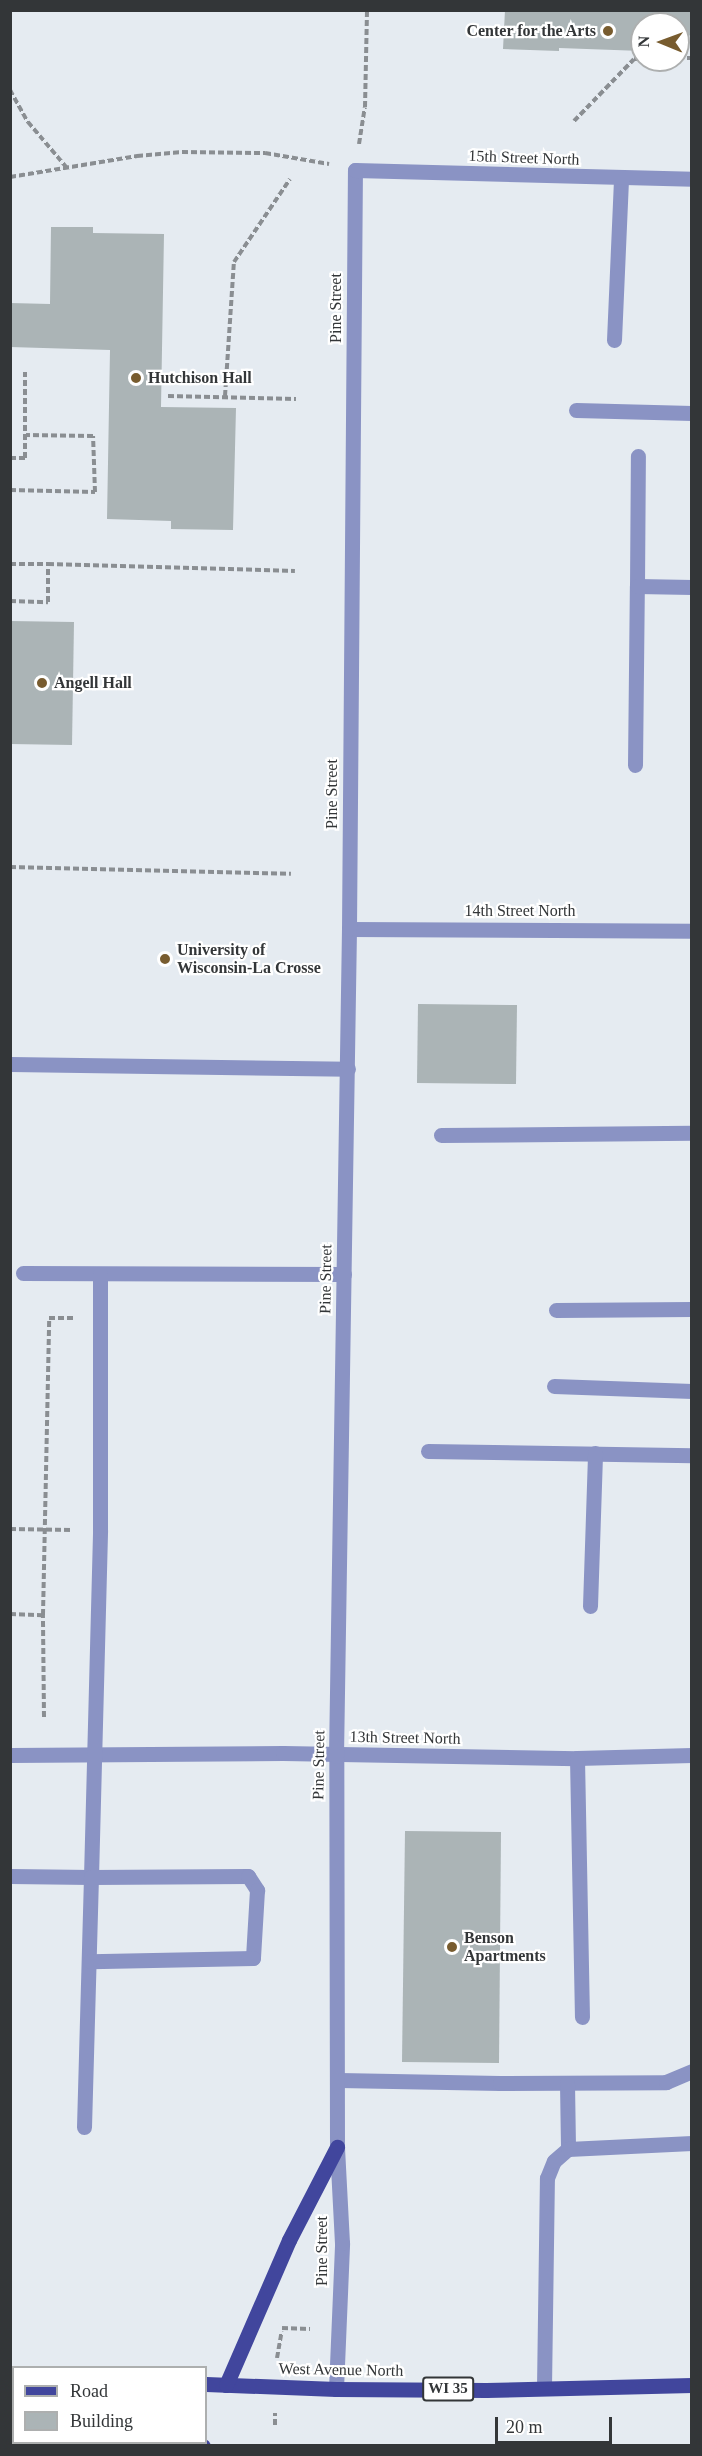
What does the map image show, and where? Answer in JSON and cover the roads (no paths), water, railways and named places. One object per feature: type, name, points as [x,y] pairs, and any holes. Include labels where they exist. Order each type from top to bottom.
[{"type":"main road","points":[[226,2385],[290,2240],[337,2147]]},
{"type":"main road","name":"West Avenue North","points":[[207,2384],[336,2389],[692,2385]]},
{"type":"main road","points":[[183,2444],[203,2445]]},
{"type":"street","name":"15th Street North","points":[[355,170],[621,179],[692,179]]},
{"type":"street","name":"Pine Street","points":[[336,2389],[342,2244],[337,2147],[339,2080],[336,1755],[348,1069],[355,170]]},
{"type":"street","points":[[614,340],[621,179]]},
{"type":"street","points":[[576,411],[692,412]]},
{"type":"street","points":[[635,765],[638,456]]},
{"type":"street","points":[[637,586],[692,587]]},
{"type":"street","name":"14th Street North","points":[[349,929],[692,931]]},
{"type":"street","points":[[10,1064],[348,1069]]},
{"type":"street","points":[[441,1135],[692,1133]]},
{"type":"street","points":[[23,1273],[344,1274]]},
{"type":"street","points":[[84,2127],[100,1530],[100,1274]]},
{"type":"street","points":[[556,1310],[692,1309]]},
{"type":"street","points":[[554,1386],[692,1392]]},
{"type":"street","points":[[428,1452],[692,1455]]},
{"type":"street","points":[[590,1606],[595,1454]]},
{"type":"street","name":"13th Street North","points":[[10,1755],[283,1753],[577,1758],[692,1755]]},
{"type":"street","points":[[577,1758],[582,2017]]},
{"type":"street","points":[[10,1876],[248,1876],[257,1890],[253,1958],[90,1961]]},
{"type":"street","points":[[339,2080],[666,2082],[692,2071]]},
{"type":"street","points":[[567,2083],[568,2149]]},
{"type":"street","points":[[544,2388],[547,2178],[554,2162],[568,2149],[692,2143]]},
{"type":"place","name":"Center for the Arts","points":[[608,31]]},
{"type":"place","name":"Hutchison Hall","points":[[136,378]]},
{"type":"place","name":"Angell Hall","points":[[42,683]]},
{"type":"place","name":"University of Wisconsin-La Crosse","points":[[165,959]]},
{"type":"place","name":"Benson Apartments","points":[[452,1947]]}]
